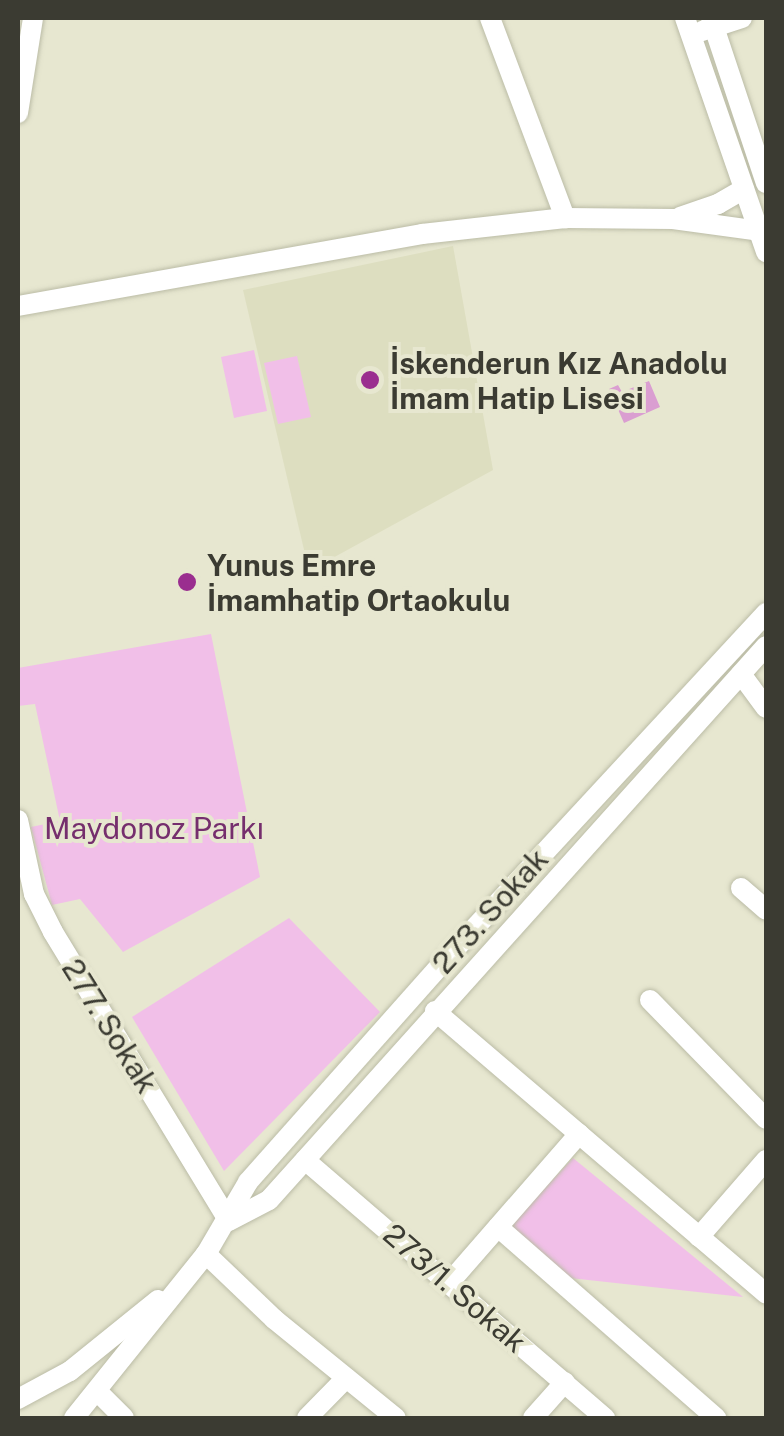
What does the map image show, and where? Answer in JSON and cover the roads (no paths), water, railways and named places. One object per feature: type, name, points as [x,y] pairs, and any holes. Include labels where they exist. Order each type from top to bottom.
[{"type":"street","points":[[18,114],[33,18]]},
{"type":"street","points":[[490,18],[565,218]]},
{"type":"street","points":[[742,18],[688,26],[766,252]]},
{"type":"street","points":[[712,22],[766,183]]},
{"type":"street","points":[[673,219],[718,204],[744,189]]},
{"type":"street","points":[[18,306],[422,234],[565,218],[673,219],[759,232]]},
{"type":"street","name":"273. Sokak","points":[[74,1418],[200,1261],[229,1221],[248,1182],[766,613]]},
{"type":"street","name":"273. Sokak","points":[[229,1221],[269,1200],[766,646]]},
{"type":"street","points":[[741,674],[766,708]]},
{"type":"street","name":"277. Sokak","points":[[18,820],[34,894],[229,1221]]},
{"type":"street","points":[[741,888],[766,910]]},
{"type":"street","points":[[650,1000],[766,1119]]},
{"type":"street","points":[[435,1011],[766,1294]]},
{"type":"street","points":[[449,1283],[579,1134]]},
{"type":"street","name":"273/1. Sokak","points":[[305,1160],[605,1418]]},
{"type":"street","points":[[699,1237],[766,1160]]},
{"type":"street","points":[[498,1227],[716,1418]]},
{"type":"street","points":[[200,1261],[214,1267],[396,1418]]},
{"type":"street","name":"273. Sokak","points":[[18,1400],[70,1370],[200,1261]]},
{"type":"street","points":[[307,1418],[346,1378]]},
{"type":"street","points":[[533,1418],[564,1382]]},
{"type":"street","points":[[98,1391],[124,1418]]},
{"type":"place","name":"İskenderun Kız Anadolu İmam Hatip Lisesi","points":[[370,380]]},
{"type":"place","name":"Yunus Emre İmamhatip Ortaokulu","points":[[187,582]]},
{"type":"park label","name":"Maydonoz Parkı","points":[[154,828]]}]
